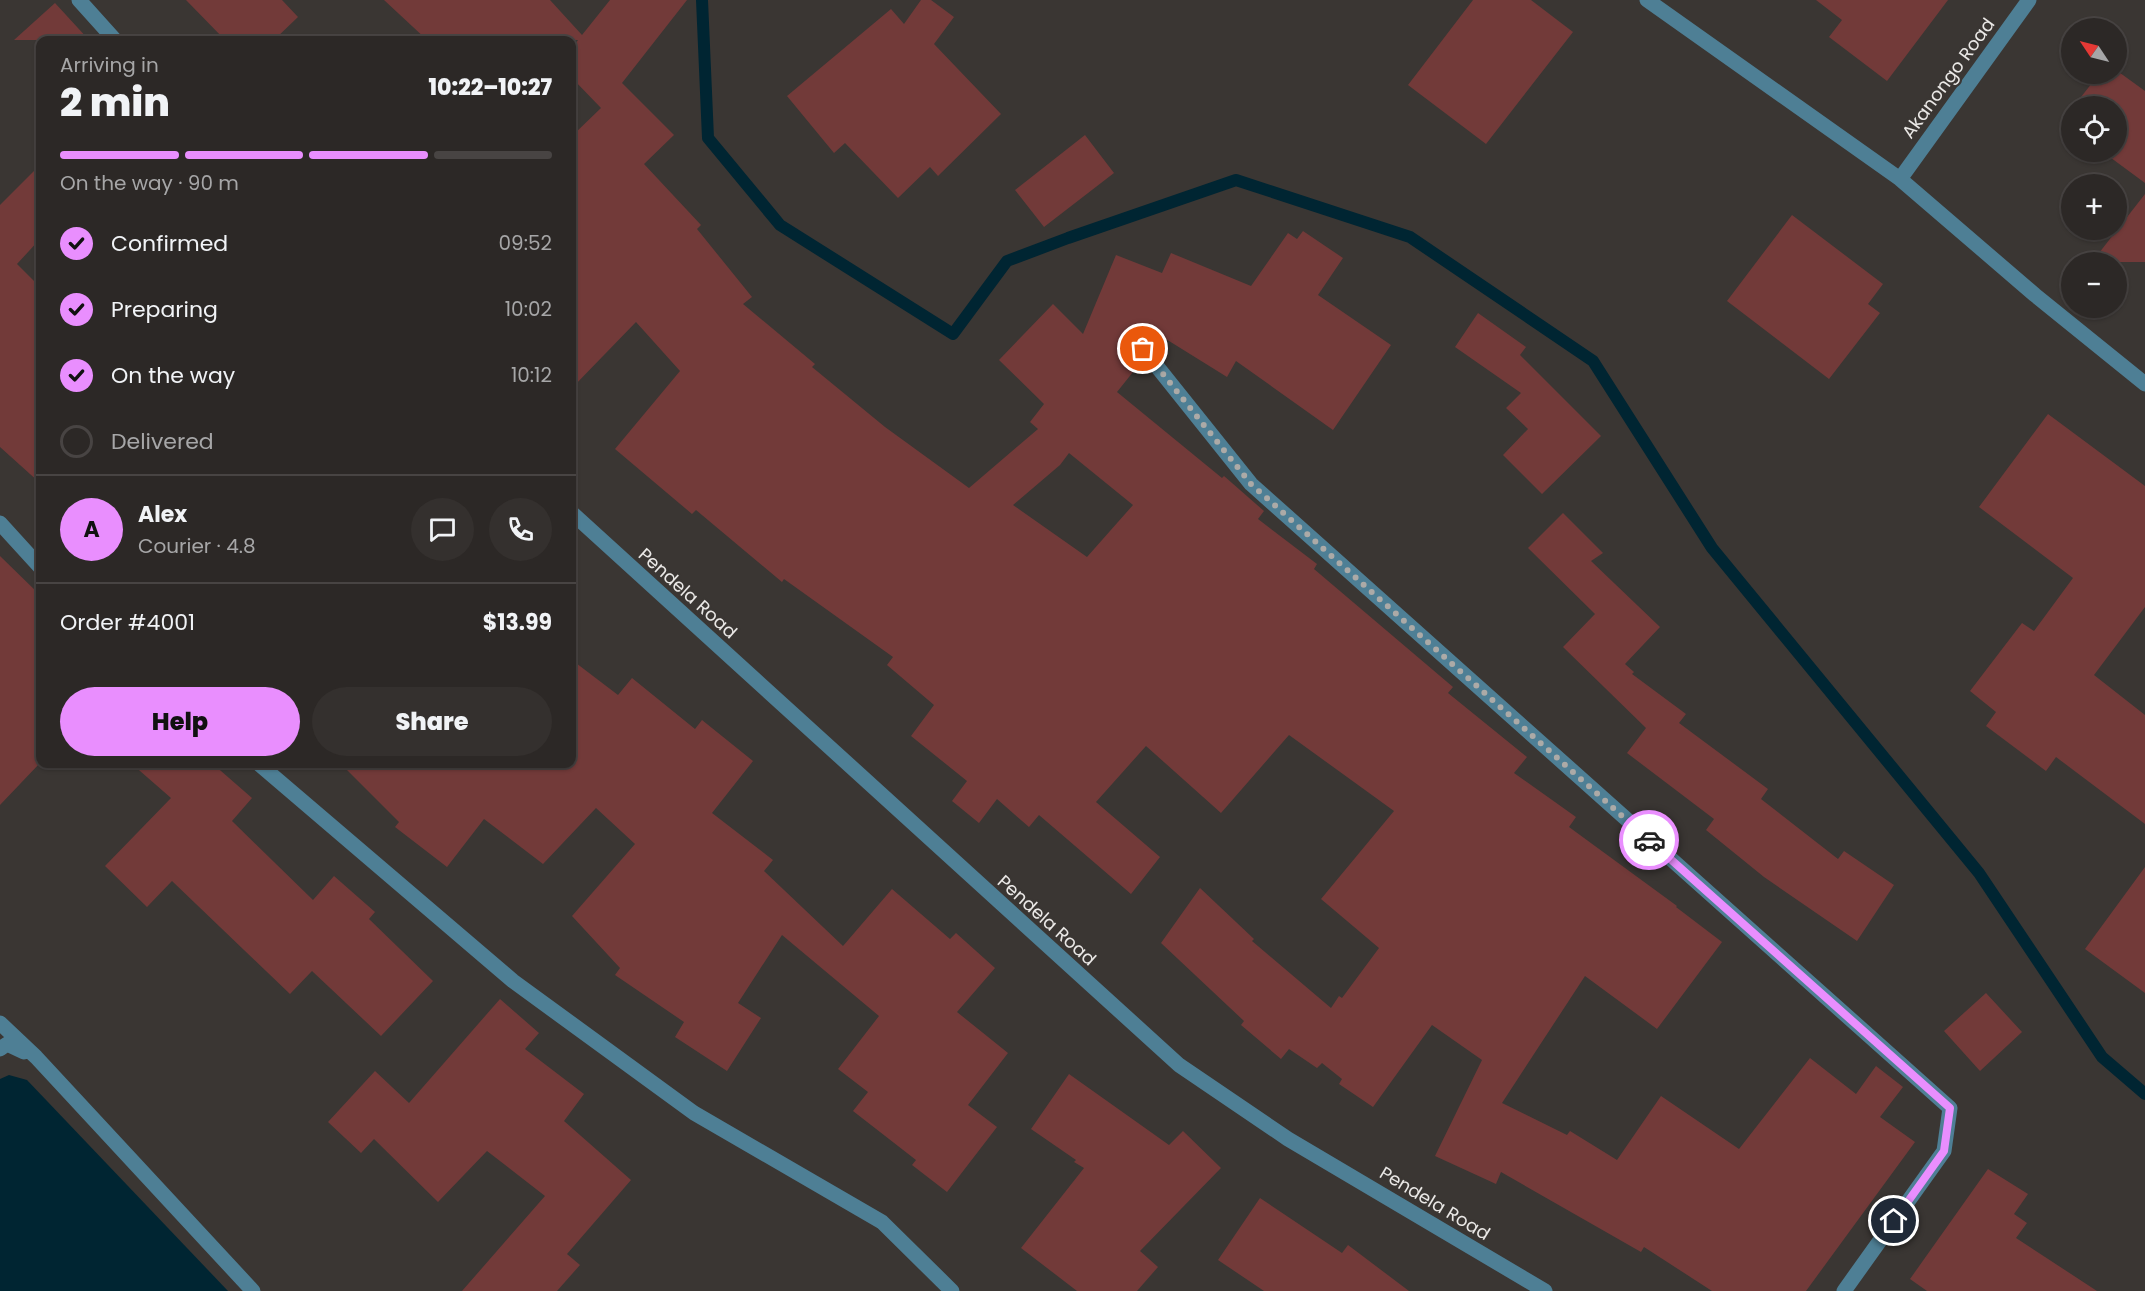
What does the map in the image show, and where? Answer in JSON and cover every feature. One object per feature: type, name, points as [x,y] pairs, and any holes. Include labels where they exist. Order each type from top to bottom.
[{"type":"street","points":[[80,0],[112,36]]},
{"type":"street","points":[[1647,0],[1900,179],[2036,296],[2145,384]]},
{"type":"street","name":"Akanongo Road","points":[[1900,179],[2029,0]]},
{"type":"street","points":[[1143,349],[1251,484],[1950,1108],[1944,1151],[1844,1291]]},
{"type":"street","name":"Pendela Road","points":[[576,517],[1179,1065],[1288,1139],[1545,1291]]},
{"type":"street","points":[[0,523],[36,563]]},
{"type":"street","points":[[264,768],[513,981],[694,1113],[882,1222],[952,1291]]},
{"type":"street","points":[[0,1023],[36,1057],[253,1291]]},
{"type":"street","points":[[0,1048],[7,1044],[36,1057]]},
{"type":"water","points":[[9,1075],[27,1080],[228,1291],[0,1291],[0,1079]]},
{"type":"building","points":[[186,0],[282,0],[298,17],[278,36],[221,36]]},
{"type":"building","points":[[384,0],[550,0],[582,35],[610,0],[687,0],[622,83],[674,135],[644,164],[701,225],[697,229],[752,297],[743,304],[815,364],[812,367],[885,427],[969,488],[1038,429],[1030,422],[1044,404],[999,360],[1053,304],[1083,334],[1116,255],[1162,273],[1171,253],[1251,286],[1288,233],[1297,239],[1303,231],[1343,258],[1318,295],[1391,345],[1333,430],[1236,361],[1227,377],[1161,336],[1153,346],[1146,340],[1137,342],[1134,351],[1141,362],[1117,392],[1222,478],[1224,476],[1264,511],[1258,519],[1317,564],[1314,569],[1453,687],[1448,693],[1527,757],[1514,773],[1576,817],[1569,827],[1722,942],[1657,1029],[1585,976],[1502,1103],[1567,1135],[1570,1131],[1617,1160],[1661,1096],[1739,1149],[1810,1058],[1856,1094],[1876,1066],[1903,1087],[1880,1117],[1915,1142],[1806,1291],[1712,1291],[1644,1247],[1641,1252],[1501,1172],[1496,1184],[1435,1156],[1482,1060],[1432,1025],[1373,1107],[1339,1084],[1342,1079],[1322,1063],[1317,1068],[1289,1049],[1281,1059],[1241,1025],[1244,1021],[1161,943],[1200,888],[1254,939],[1252,941],[1331,1008],[1339,996],[1342,998],[1379,948],[1321,899],[1394,811],[1289,735],[1221,813],[1146,746],[1096,802],[1160,857],[1131,894],[1039,815],[1029,827],[997,799],[979,823],[952,801],[967,781],[911,736],[934,705],[887,665],[893,657],[784,579],[782,582],[696,510],[692,514],[615,449],[680,371],[636,322],[576,384],[576,132],[601,108],[576,82],[576,43],[578,40],[576,36],[423,36]],"holes":[[[1069,453],[1133,505],[1087,557],[1013,505],[1060,465]]]},
{"type":"building","points":[[921,0],[931,0],[954,17],[934,44],[1001,114],[938,176],[930,167],[898,198],[845,143],[834,153],[787,96],[891,9],[904,24]]},
{"type":"building","points":[[1473,0],[1531,0],[1573,32],[1486,144],[1408,85]]},
{"type":"building","points":[[1816,0],[1948,0],[1887,81],[1829,37],[1842,20]]},
{"type":"building","points":[[55,3],[85,36],[36,36],[36,40],[14,40]]},
{"type":"building","points":[[2127,78],[2145,91],[2145,183],[2117,162],[2127,162],[2127,96],[2082,96],[2091,84],[2127,84]]},
{"type":"building","points":[[1085,135],[1114,173],[1044,227],[1015,190]]},
{"type":"building","points":[[36,169],[36,243],[17,264],[36,283],[36,479],[0,447],[0,205]]},
{"type":"building","points":[[2145,194],[2145,262],[2127,262],[2127,252],[2100,252],[2109,240],[2127,240],[2127,217]]},
{"type":"building","points":[[1792,215],[1883,284],[1868,304],[1880,313],[1829,379],[1727,301]]},
{"type":"building","points":[[1478,313],[1526,347],[1520,355],[1601,436],[1542,494],[1503,455],[1528,429],[1506,408],[1521,393],[1455,347]]},
{"type":"building","points":[[2048,414],[2145,486],[2145,607],[2094,675],[2145,715],[2145,824],[2056,757],[2046,771],[1986,726],[1996,712],[1970,691],[2022,623],[2034,631],[2073,578],[1979,507]]},
{"type":"building","points":[[1563,513],[1603,553],[1591,561],[1660,627],[1625,664],[1634,672],[1632,674],[1686,714],[1679,723],[1768,789],[1761,799],[1838,859],[1844,851],[1894,885],[1857,941],[1764,877],[1706,830],[1714,819],[1627,753],[1646,728],[1563,647],[1595,614],[1528,548]]},
{"type":"building","points":[[0,556],[36,591],[36,767],[0,805]]},
{"type":"building","points":[[576,663],[618,695],[632,678],[695,729],[702,720],[753,761],[712,813],[773,860],[764,871],[843,946],[892,889],[950,939],[956,933],[995,968],[957,1012],[1008,1053],[968,1105],[997,1127],[947,1192],[912,1165],[916,1160],[853,1111],[868,1092],[838,1069],[879,1016],[782,935],[738,1003],[761,1018],[727,1071],[675,1037],[684,1022],[615,975],[620,968],[572,916],[635,844],[596,808],[543,864],[484,819],[447,867],[395,827],[399,822],[345,768],[576,768]]},
{"type":"building","points":[[137,768],[218,768],[252,798],[232,821],[313,900],[334,876],[375,912],[369,919],[433,981],[381,1036],[312,971],[290,994],[172,881],[147,907],[105,866],[171,798]]},
{"type":"building","points":[[2145,867],[2145,993],[2085,949]]},
{"type":"building","points":[[1986,993],[2022,1032],[1980,1071],[1944,1031]]},
{"type":"building","points":[[500,999],[539,1033],[525,1049],[584,1094],[564,1121],[631,1180],[567,1254],[580,1265],[557,1291],[462,1291],[545,1196],[487,1151],[438,1202],[374,1139],[361,1153],[328,1122],[375,1071],[409,1103]]},
{"type":"building","points":[[1069,1074],[1169,1145],[1183,1131],[1221,1168],[1140,1251],[1158,1267],[1137,1291],[1077,1291],[1021,1248],[1084,1168],[1031,1129]]},
{"type":"building","points":[[1988,1169],[2028,1194],[2014,1214],[2027,1223],[2016,1238],[2097,1291],[1927,1291],[1910,1279]]},
{"type":"building","points":[[1260,1198],[1342,1253],[1348,1245],[1409,1291],[1264,1291],[1218,1260]]},
{"type":"waterway","points":[[702,0],[708,138],[780,225],[953,334],[1007,261],[1236,180],[1410,237],[1593,361],[1712,548],[1979,873],[2102,1057],[2145,1094]]},
{"type":"way so far","points":[[1143,349],[1251,484],[1649,840]]},
{"type":"route","points":[[1649,840],[1950,1108],[1944,1151],[1894,1221]]}]
